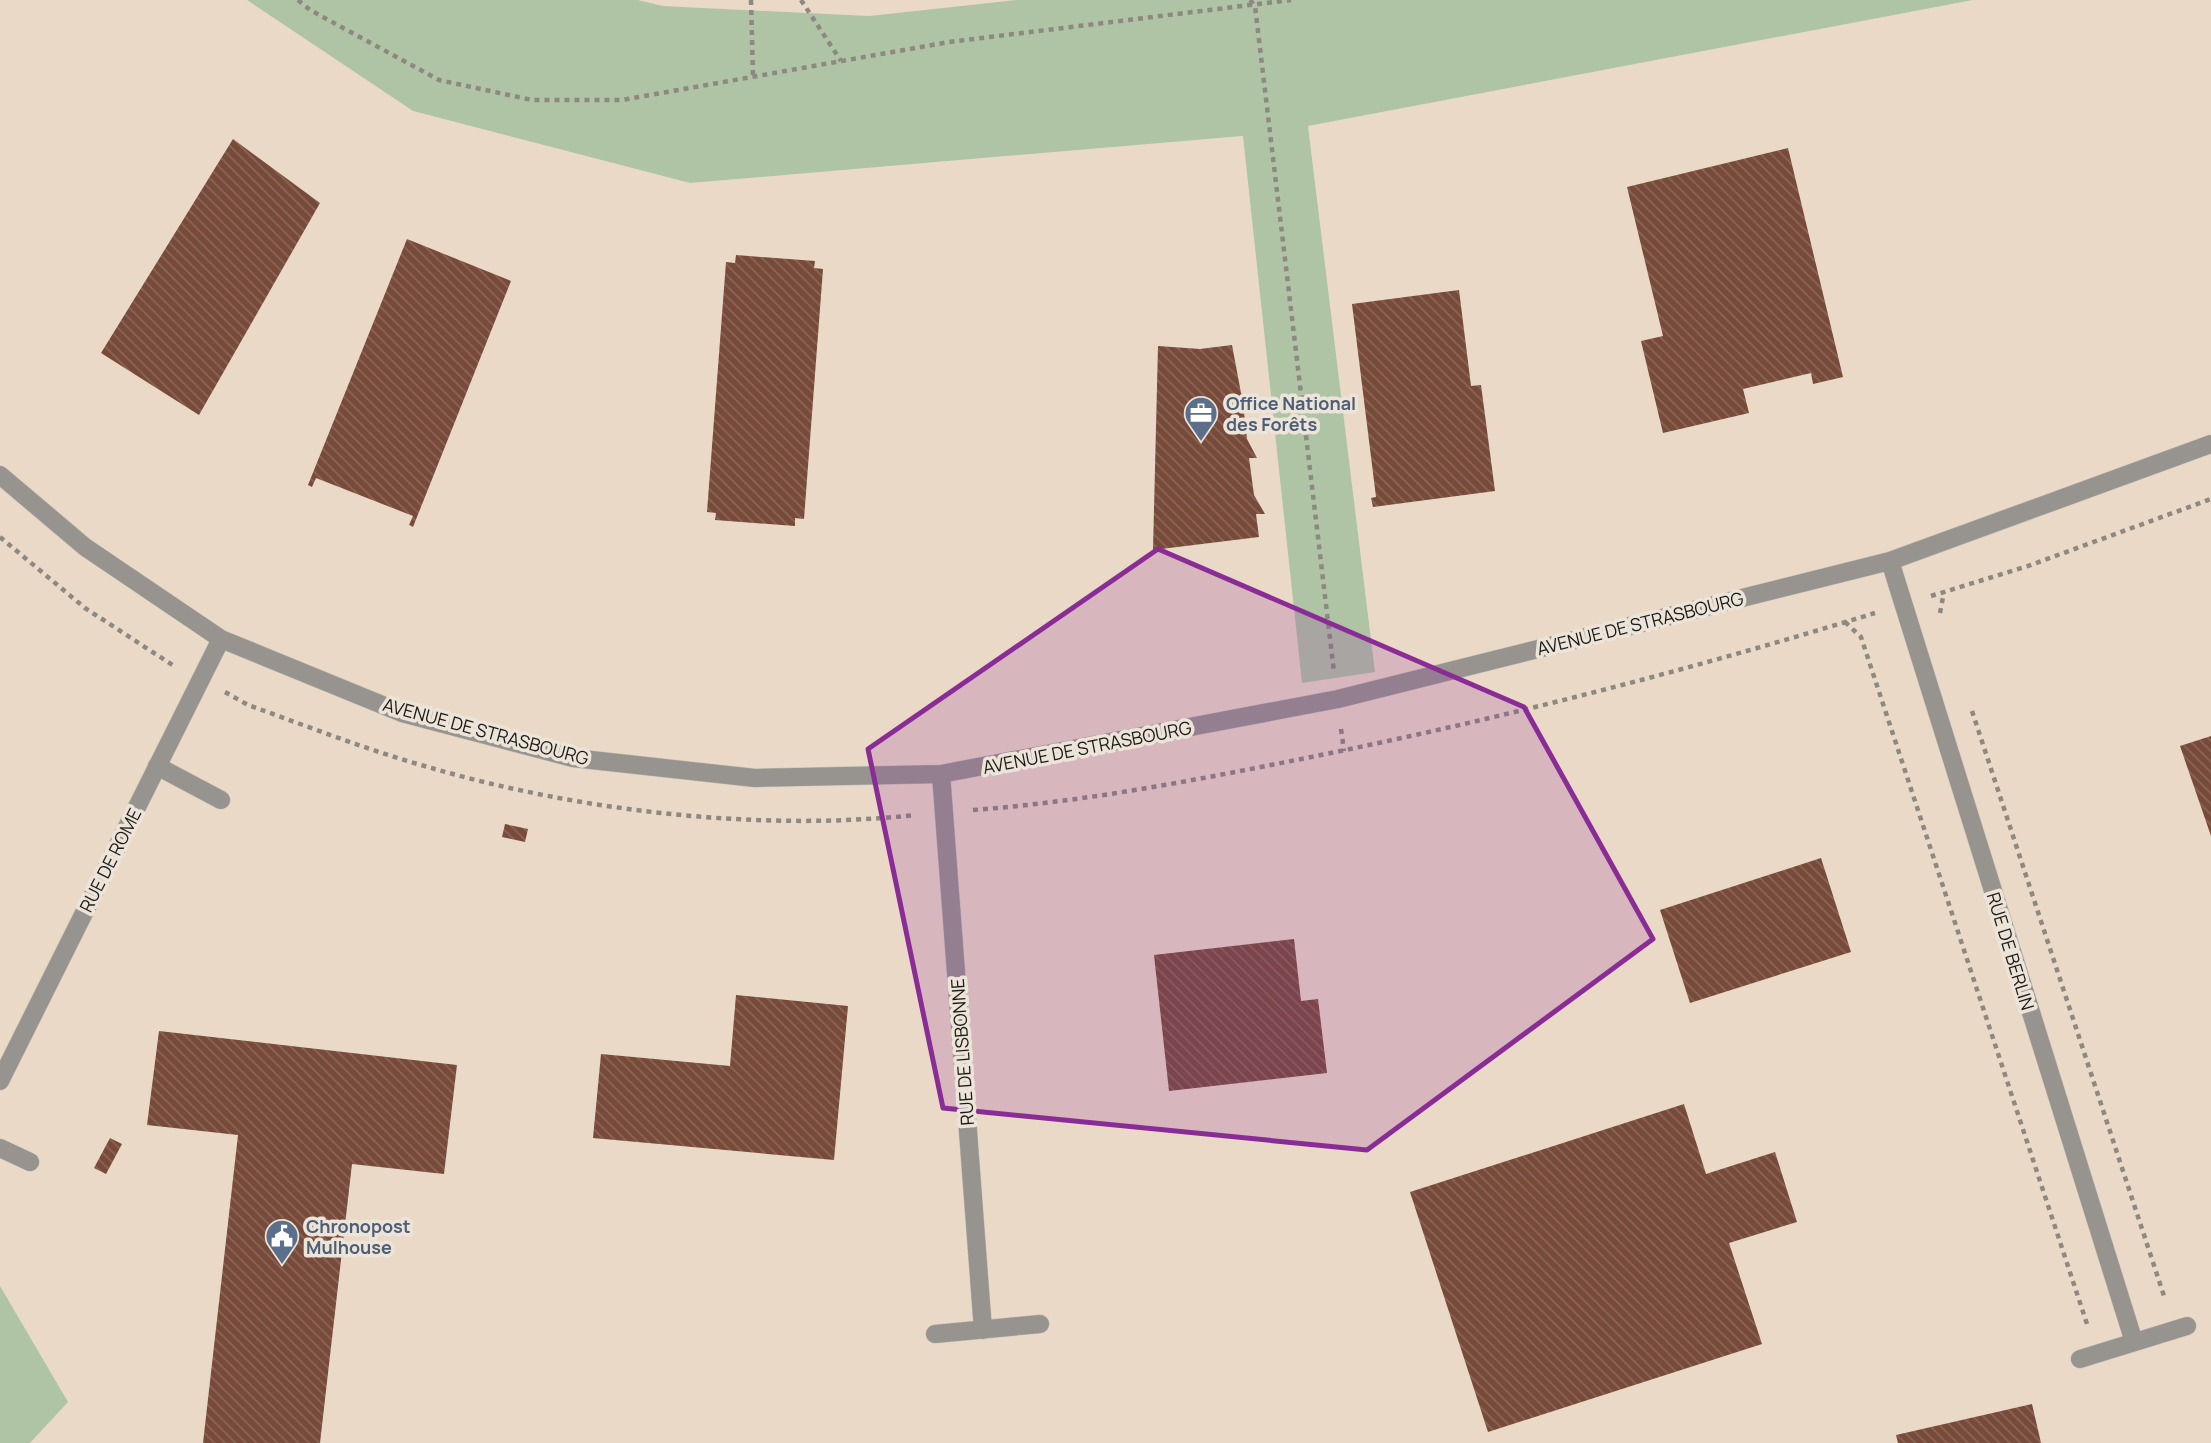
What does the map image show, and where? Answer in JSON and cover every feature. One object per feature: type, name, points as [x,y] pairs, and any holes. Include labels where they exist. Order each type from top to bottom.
[{"type":"street","name":"AVENUE DE STRASBOURG","points":[[0,475],[85,547],[221,639],[402,713],[573,758],[755,778],[941,774],[1338,699],[1890,561],[2211,444]]},
{"type":"street","name":"RUE DE BERLIN","points":[[1890,561],[2134,1342]]},
{"type":"street","name":"RUE DE ROME","points":[[0,1080],[221,639]]},
{"type":"street","points":[[157,766],[221,800]]},
{"type":"street","name":"RUE DE LISBONNE","points":[[941,774],[983,1330]]},
{"type":"street","points":[[0,1148],[30,1162]]},
{"type":"street","points":[[935,1334],[1040,1324]]},
{"type":"street","points":[[2080,1359],[2187,1326]]},
{"type":"path","points":[[298,0],[310,10],[439,80],[533,100],[621,100],[949,42],[1291,0]]},
{"type":"path","points":[[751,0],[753,76]]},
{"type":"path","points":[[801,0],[841,61]]},
{"type":"path","points":[[1250,0],[1255,6],[1344,751]]},
{"type":"path","points":[[0,537],[85,608],[166,663],[248,705],[428,767],[548,796],[686,816],[861,821],[999,808],[1165,786],[1484,722],[1620,687],[1944,592],[2028,566],[2211,499]]},
{"type":"path","points":[[1944,592],[1940,612],[1944,626]]},
{"type":"path","points":[[1844,622],[1861,636],[2087,1324]]},
{"type":"path","points":[[1970,705],[2165,1299]]},
{"type":"highlighted area","points":[[1158,549],[1524,707],[1653,939],[1367,1150],[943,1108],[868,749]]},
{"type":"shaded area","points":[[0,0],[247,0],[413,111],[690,183],[1244,136],[1302,683],[1375,671],[1308,126],[1973,0],[2211,0],[2211,1443],[30,1443],[67,1401],[0,1286]]},
{"type":"shaded area","points":[[638,0],[1016,0],[869,16],[663,6]]},
{"type":"green space","points":[[247,0],[638,0],[663,6],[869,16],[1016,0],[1973,0],[1308,126],[1375,672],[1302,683],[1243,136],[690,183],[413,111]]},
{"type":"green space","points":[[0,1286],[68,1402],[30,1443],[0,1443]]},
{"type":"building","points":[[233,139],[320,203],[199,415],[101,353]]},
{"type":"building","points":[[1788,148],[1843,377],[1813,384],[1811,373],[1743,389],[1749,413],[1663,433],[1641,341],[1663,336],[1627,187]]},
{"type":"building","points":[[407,239],[511,281],[413,527],[409,525],[413,516],[316,478],[312,487],[308,485]]},
{"type":"building","points":[[736,255],[815,261],[814,268],[823,269],[804,519],[795,518],[795,526],[715,520],[716,513],[707,512],[726,262],[735,263]]},
{"type":"building","points":[[1459,290],[1471,386],[1481,385],[1495,491],[1373,507],[1371,498],[1376,497],[1352,304]]},
{"type":"building","name":"Office National des Forêts","points":[[1232,345],[1241,393],[1252,411],[1244,412],[1247,439],[1257,458],[1249,458],[1254,495],[1265,514],[1256,514],[1259,537],[1153,550],[1158,346],[1200,349]]},
{"type":"building","points":[[2211,736],[2211,836],[2180,746]]},
{"type":"building","points":[[505,824],[528,829],[525,842],[502,837]]},
{"type":"building","points":[[1821,858],[1851,952],[1690,1003],[1660,910]]},
{"type":"building","points":[[1294,939],[1301,1001],[1318,999],[1327,1073],[1169,1091],[1154,955]]},
{"type":"building","points":[[736,995],[848,1006],[834,1160],[593,1138],[601,1054],[730,1066]]},
{"type":"building","name":"Chronopost Mulhouse","points":[[159,1031],[457,1065],[444,1174],[352,1164],[320,1443],[203,1443],[238,1135],[147,1125]]},
{"type":"building","points":[[1684,1104],[1706,1174],[1775,1152],[1797,1222],[1729,1243],[1762,1344],[1488,1432],[1410,1192]]},
{"type":"building","points":[[110,1138],[122,1144],[106,1174],[94,1168]]},
{"type":"building","points":[[2032,1404],[2041,1443],[1898,1443],[1896,1435]]},
{"type":"place","name":"Office National des Forêts","points":[[1201,443]]},
{"type":"place","name":"Chronopost Mulhouse","points":[[282,1266]]}]
